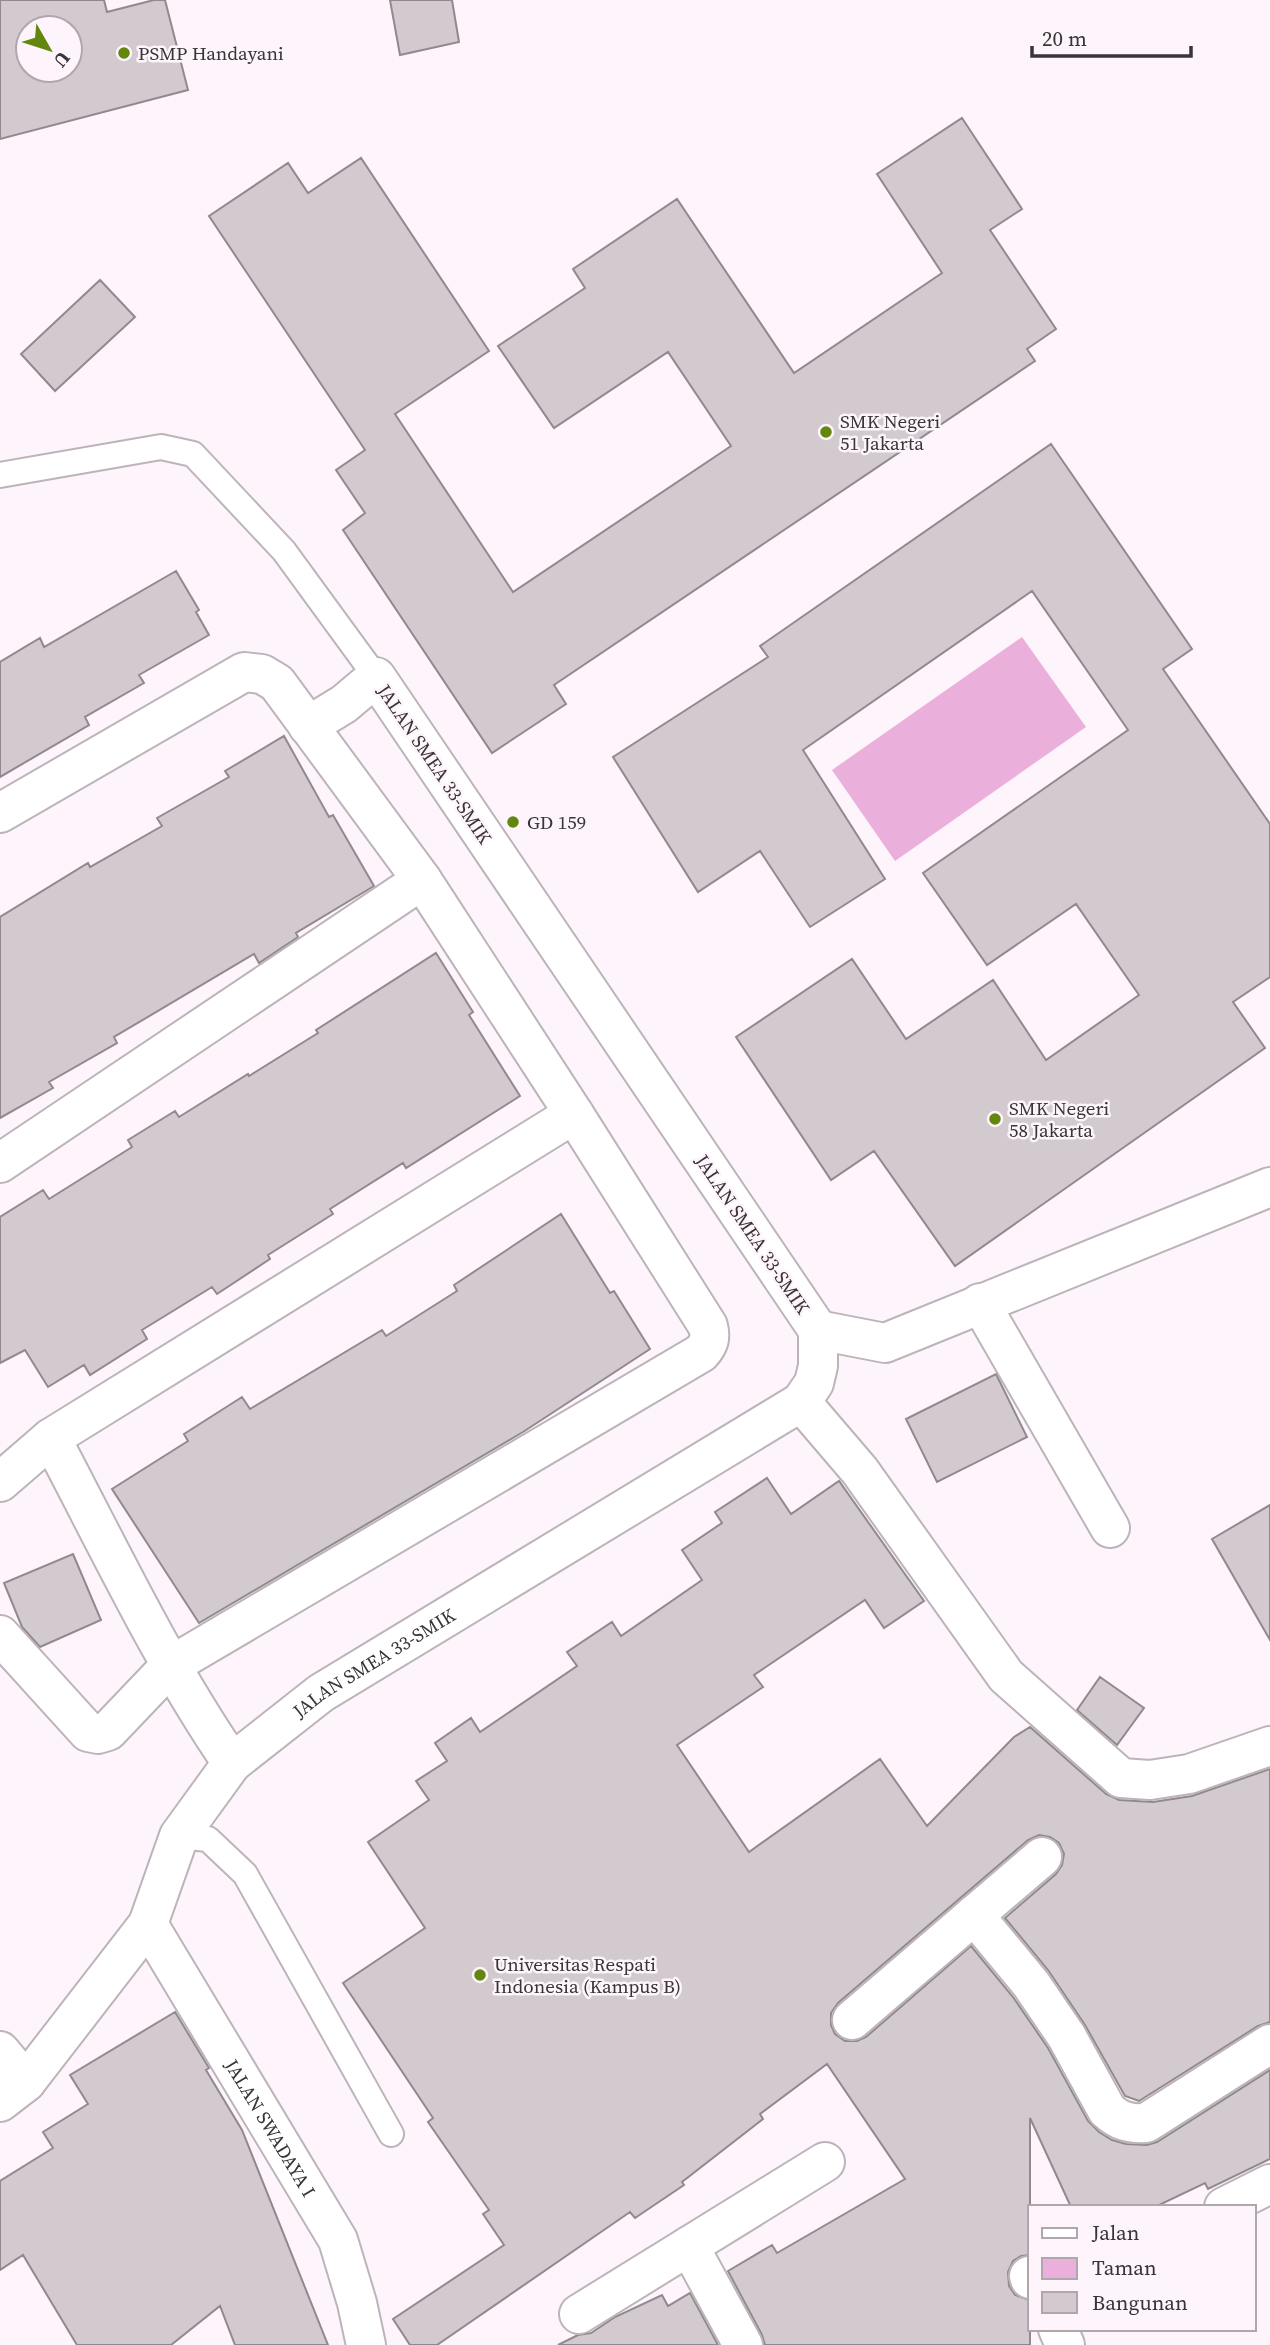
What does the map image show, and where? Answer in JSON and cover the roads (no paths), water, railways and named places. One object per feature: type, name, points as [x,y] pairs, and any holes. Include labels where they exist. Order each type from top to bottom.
[{"type":"street","points":[[0,813],[244,672],[262,674],[277,683],[422,880],[574,1114],[708,1326],[711,1336],[701,1353],[170,1666],[108,1731],[98,1734],[88,1732],[0,1635]]},
{"type":"street","points":[[308,726],[344,704],[376,677]]},
{"type":"street","name":"JALAN SMEA 33-SMIK","points":[[13,2092],[148,1924],[179,1836],[232,1763],[321,1693],[801,1402],[814,1383],[818,1366],[818,1330],[376,677]]},
{"type":"street","points":[[0,1163],[422,880]]},
{"type":"street","points":[[0,1482],[51,1438],[574,1114]]},
{"type":"street","points":[[818,1330],[884,1343],[1270,1187]]},
{"type":"street","points":[[980,1303],[1110,1528]]},
{"type":"street","points":[[801,1402],[860,1471],[1006,1676],[1121,1779],[1150,1780],[1189,1774],[1270,1746]]},
{"type":"street","points":[[51,1438],[170,1666],[232,1763]]},
{"type":"street","points":[[852,2020],[1042,1857]]},
{"type":"street","points":[[974,1915],[1031,1984],[1067,2037],[1107,2110],[1116,2119],[1130,2124],[1146,2123],[1270,2044]]},
{"type":"street","name":"JALAN SWADAYA I","points":[[148,1924],[338,2240],[357,2303],[366,2345]]},
{"type":"street","points":[[0,2051],[13,2092]]},
{"type":"street","points":[[579,2314],[825,2162]]},
{"type":"street","points":[[1228,2205],[1270,2184]]},
{"type":"street","points":[[689,2246],[743,2345]]},
{"type":"lane","name":"JALAN SMEA 33-SMIK","points":[[0,475],[161,447],[193,454],[284,551],[376,677]]},
{"type":"lane","points":[[179,1836],[208,1839],[245,1874],[391,2134]]},
{"type":"place","name":"PSMP Handayani","points":[[124,53]]},
{"type":"place","name":"SMK Negeri 51 Jakarta","points":[[826,432]]},
{"type":"place","name":"GD 159","points":[[513,822]]},
{"type":"place","name":"SMK Negeri 58 Jakarta","points":[[995,1119]]},
{"type":"place","name":"Universitas Respati Indonesia (Kampus B)","points":[[480,1975]]}]
